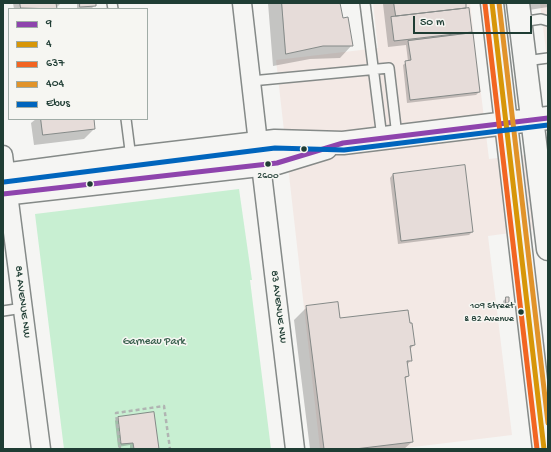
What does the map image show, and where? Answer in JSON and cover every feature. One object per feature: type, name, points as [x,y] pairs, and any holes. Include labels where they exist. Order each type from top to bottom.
[{"type":"main road","points":[[492,3],[544,449]]},
{"type":"main road","points":[[519,12],[525,61],[540,119],[548,250]]},
{"type":"main road","points":[[5,179],[131,158],[275,141],[343,143],[540,119]]},
{"type":"main road","points":[[5,179],[261,165],[277,163],[343,143]]},
{"type":"street","points":[[242,3],[258,143]]},
{"type":"street","name":"83 AVENUE NW","points":[[261,165],[295,449]]},
{"type":"street","name":"84 AVENUE NW","points":[[5,179],[41,449]]},
{"type":"lane","points":[[365,3],[373,70],[390,138]]},
{"type":"lane","points":[[519,12],[548,21]]},
{"type":"lane","points":[[525,61],[548,58]]},
{"type":"lane","points":[[251,81],[389,68],[390,138]]},
{"type":"lane","points":[[126,120],[131,158]]},
{"type":"lane","points":[[3,311],[23,308]]},
{"type":"path","points":[[120,449],[116,413],[164,406],[170,449]]},
{"type":"shaded area","points":[[373,3],[470,3],[489,159],[548,152],[548,228],[488,236],[512,435],[397,449],[320,449],[276,60],[378,48]]},
{"type":"shaded area","points":[[548,3],[548,66],[540,4]]},
{"type":"green space","name":"Garneau Park","points":[[239,189],[252,280],[250,280],[271,449],[64,449],[35,214]]},
{"type":"building","points":[[20,3],[56,3],[57,8],[21,8]]},
{"type":"building","points":[[80,3],[96,3],[96,6],[80,7]]},
{"type":"building","points":[[282,3],[340,3],[343,18],[348,17],[353,46],[323,46],[286,54]]},
{"type":"building","points":[[394,3],[466,3],[466,8],[396,16]]},
{"type":"building","points":[[469,8],[472,32],[394,41],[391,17]]},
{"type":"building","points":[[473,33],[480,92],[410,100],[405,61],[411,60],[408,41]]},
{"type":"building","points":[[41,120],[94,120],[95,129],[43,135]]},
{"type":"building","points":[[465,165],[473,232],[401,241],[393,174]]},
{"type":"building","points":[[506,297],[509,297],[509,302],[506,303]]},
{"type":"building","points":[[338,302],[340,318],[408,310],[410,323],[412,323],[415,345],[410,346],[412,361],[407,361],[409,376],[405,377],[413,442],[355,449],[324,449],[306,306]]},
{"type":"building","points":[[154,412],[159,449],[134,449],[133,443],[121,444],[118,417]]},
{"type":"transit line","name":"4","points":[[492,3],[544,449]]},
{"type":"transit line","name":"404","points":[[499,3],[548,423]]},
{"type":"transit line","name":"637","points":[[485,4],[537,449]]},
{"type":"transit line","name":"9","points":[[3,194],[277,163],[343,143],[548,118]]},
{"type":"transit line","name":"Ebus","points":[[4,182],[275,148],[344,150],[548,125]]},
{"type":"place","name":"2600","points":[[268,164]]},
{"type":"place","name":"109 Street & 82 Avenue","points":[[521,312]]}]
